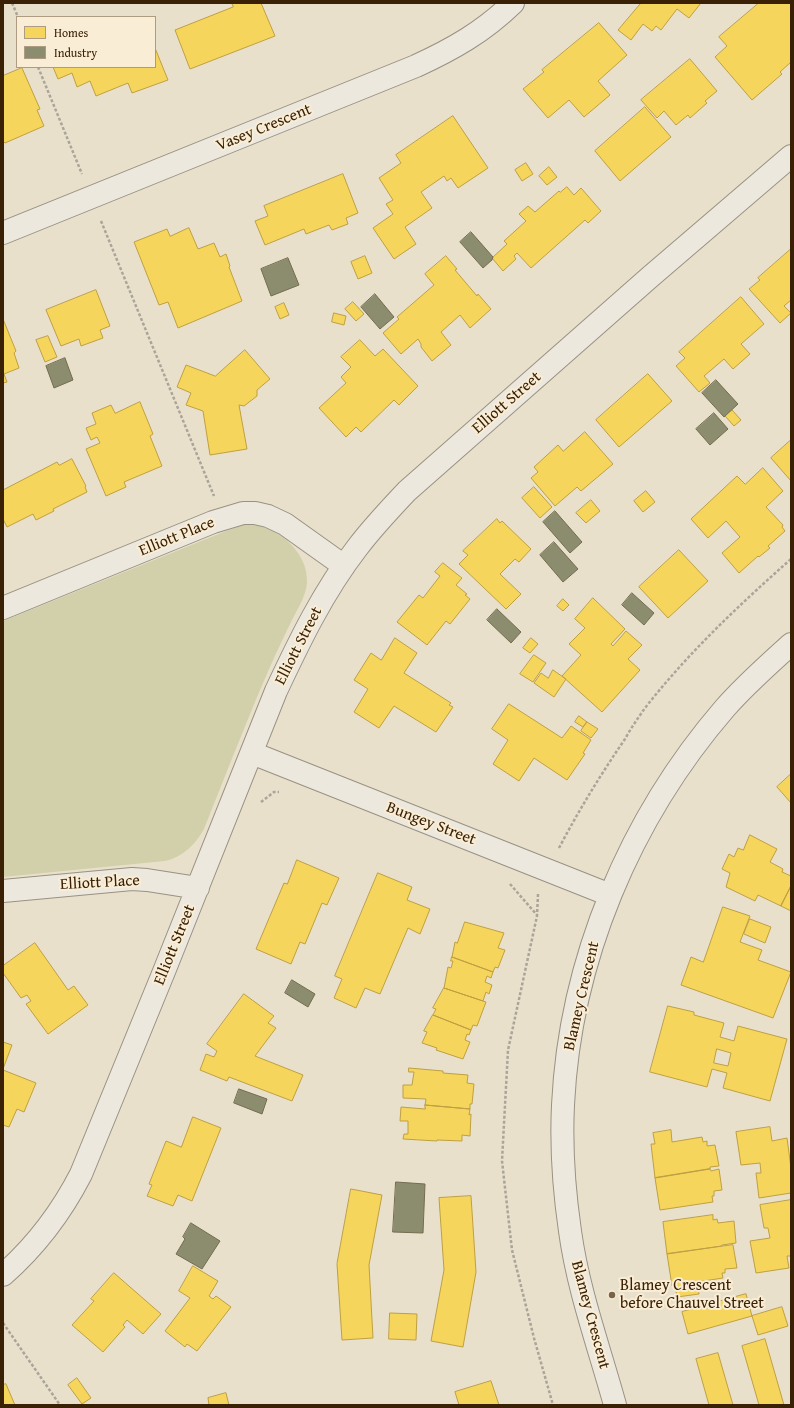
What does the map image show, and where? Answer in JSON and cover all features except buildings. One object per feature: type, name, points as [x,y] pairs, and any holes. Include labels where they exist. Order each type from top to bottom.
[{"type":"street","name":"Vasey Crescent","points":[[3,233],[421,64],[470,38],[491,23],[513,3]]},
{"type":"street","name":"Elliott Street","points":[[3,1275],[45,1233],[66,1203],[78,1180],[198,888],[276,691],[318,607],[344,566],[372,530],[407,491],[650,277],[791,156]]},
{"type":"street","name":"Elliott Place","points":[[3,608],[223,519],[243,513],[255,513],[268,516],[285,524],[344,566]]},
{"type":"street","name":"Blamey Crescent","points":[[615,1405],[576,1264],[566,1196],[563,1134],[564,1087],[574,1019],[582,984],[591,952],[618,875],[643,825],[662,794],[687,756],[725,709],[791,644]]},
{"type":"street","name":"Bungey Street","points":[[252,753],[610,895]]},
{"type":"street","name":"Elliott Place","points":[[3,890],[132,879],[198,888]]},
{"type":"path","points":[[12,3],[18,16]]},
{"type":"path","points":[[38,68],[223,519]]},
{"type":"path","points":[[3,1323],[60,1405]]},
{"type":"shaded area","points":[[243,525],[255,525],[266,528],[287,541],[296,550],[302,560],[306,571],[307,583],[303,597],[265,679],[204,829],[200,835],[188,850],[177,857],[165,861],[3,877],[3,621]]},
{"type":"place","name":"Blamey Crescent before Chauvel Street","points":[[612,1295]]}]
